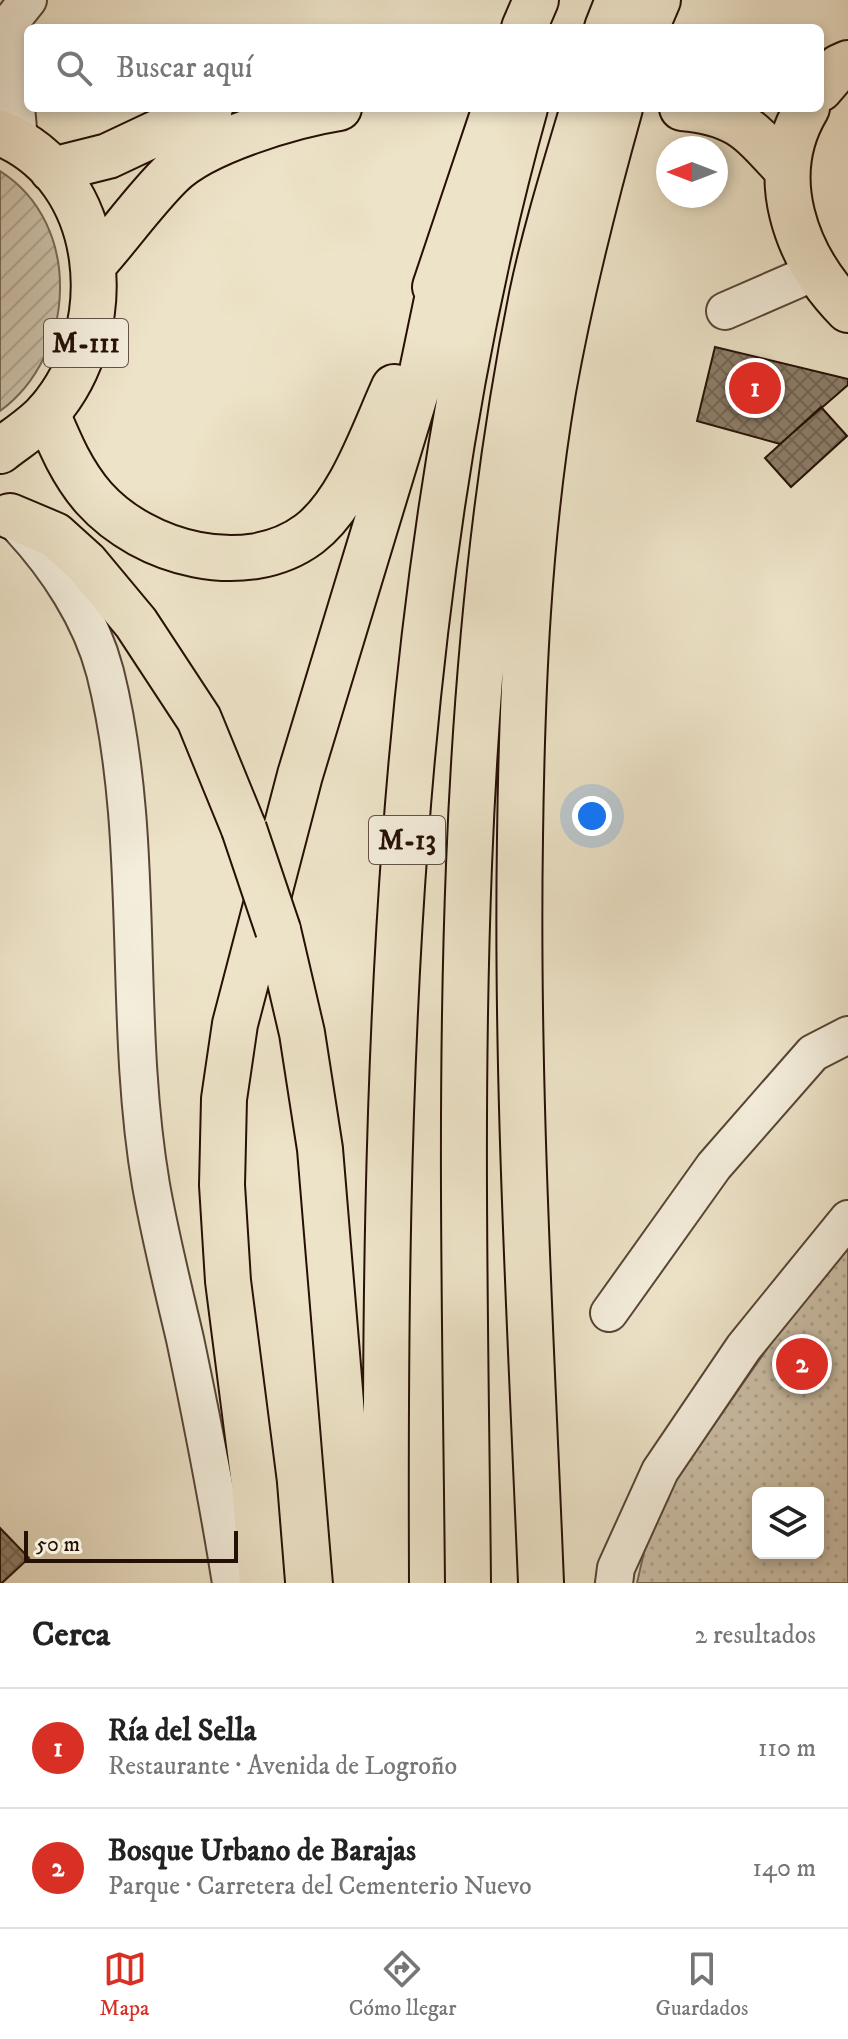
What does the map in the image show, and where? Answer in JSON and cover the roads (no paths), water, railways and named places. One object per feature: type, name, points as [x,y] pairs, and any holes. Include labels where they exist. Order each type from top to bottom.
[{"type":"main road","points":[[526,24],[536,0]]},
{"type":"main road","points":[[553,24],[562,0]]},
{"type":"main road","points":[[609,24],[618,0]]},
{"type":"main road","points":[[648,24],[658,0]]},
{"type":"main road","points":[[52,170],[108,156],[202,112]]},
{"type":"main road","points":[[94,264],[172,172],[232,138],[311,112]]},
{"type":"main road","points":[[47,413],[76,476],[96,500],[124,525],[197,556],[229,558],[273,554],[311,533],[347,490],[402,369],[445,261],[494,112]]},
{"type":"main road","name":"M-13","points":[[386,1583],[386,1204],[409,812],[428,621],[453,431],[478,290],[524,112]]},
{"type":"main road","name":"M-13","points":[[468,1583],[465,1211],[475,746],[499,507],[533,294],[582,112]]},
{"type":"main road","points":[[541,1583],[521,1172],[518,968],[521,713],[533,556],[553,391],[594,202],[619,112]]},
{"type":"main road","points":[[709,112],[746,125],[786,169]]},
{"type":"main road","points":[[805,112],[794,130],[786,169],[789,204],[799,238],[817,271],[848,310]]},
{"type":"main road","name":"M-111","points":[[0,451],[47,413],[73,373],[87,342],[95,304],[94,264],[79,207],[52,170],[9,136]]},
{"type":"main road","points":[[262,1583],[254,1484],[228,1281],[222,1185],[224,1099],[235,1024],[300,775],[421,376],[445,261]]},
{"type":"main road","points":[[5,514],[55,535],[86,563],[136,623],[199,719],[244,829],[278,930],[302,1033],[320,1149],[356,1583]]},
{"type":"street","points":[[9,136],[12,21]]},
{"type":"street","points":[[725,311],[817,271]]},
{"type":"street","points":[[5,514],[51,560],[80,612],[104,669],[124,770],[136,1065],[151,1185],[213,1473],[231,1583]]},
{"type":"street","points":[[609,1313],[714,1166],[813,1053],[848,1035]]},
{"type":"street","points":[[614,1583],[616,1568],[660,1471],[744,1347],[848,1219]]},
{"type":"place","name":"Ría del Sella","points":[[755,388]]},
{"type":"place","name":"Bosque Urbano de Barajas","points":[[802,1364]]}]
